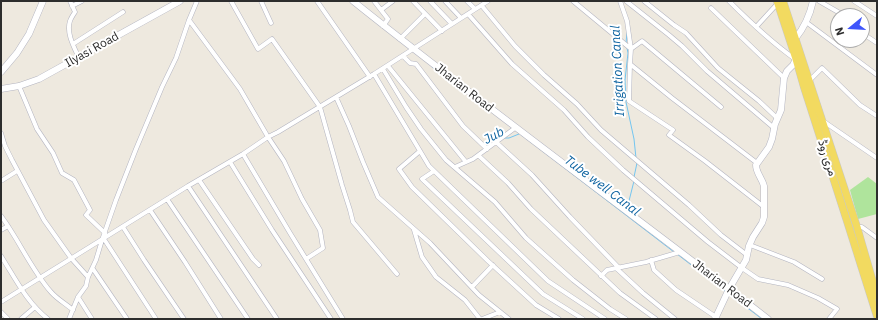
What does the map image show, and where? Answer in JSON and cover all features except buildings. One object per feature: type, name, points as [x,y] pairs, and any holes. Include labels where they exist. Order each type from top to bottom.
[{"type":"main road","points":[[1,72],[17,53],[29,34],[43,1]]},
{"type":"main road","name":"Ilyasi Road","points":[[1,89],[18,86],[39,79],[180,1]]},
{"type":"main road","name":"Jharian Road","points":[[353,1],[515,128],[768,319]]},
{"type":"main road","points":[[795,39],[806,22],[813,1]]},
{"type":"main road","name":"مری روڈ","points":[[779,2],[795,39],[821,119],[877,316]]},
{"type":"main road","name":"مری روڈ","points":[[779,2],[804,87],[842,194],[857,227],[877,296]]},
{"type":"main road","points":[[715,318],[729,289],[748,256],[753,237],[764,217],[764,186],[756,167],[772,140],[777,118],[781,110],[784,78],[787,71],[796,59]]},
{"type":"street","points":[[70,1],[74,12],[70,22],[70,33],[72,44],[79,58]]},
{"type":"street","points":[[72,6],[82,1]]},
{"type":"street","points":[[69,319],[93,269],[136,149],[176,58],[197,1]]},
{"type":"street","points":[[232,1],[258,49],[272,39],[320,107],[353,222],[397,274]]},
{"type":"street","points":[[261,1],[272,23]]},
{"type":"street","points":[[317,1],[370,77]]},
{"type":"street","points":[[374,1],[388,19],[383,26]]},
{"type":"street","points":[[381,10],[393,1]]},
{"type":"street","points":[[413,1],[442,31]]},
{"type":"street","points":[[430,1],[452,24]]},
{"type":"street","points":[[446,1],[461,18]]},
{"type":"street","points":[[467,1],[475,9]]},
{"type":"street","points":[[1,302],[188,186],[243,154],[268,137],[388,66],[488,1]]},
{"type":"street","points":[[573,1],[631,49]]},
{"type":"street","points":[[620,1],[627,21],[631,49],[629,101],[673,130],[669,135],[764,206]]},
{"type":"street","points":[[626,1],[682,46],[707,71],[774,128]]},
{"type":"street","points":[[644,1],[686,33],[718,68],[777,118]]},
{"type":"street","points":[[729,1],[756,27],[796,59]]},
{"type":"street","points":[[819,1],[831,8]]},
{"type":"street","points":[[854,1],[877,16]]},
{"type":"street","points":[[756,27],[779,2]]},
{"type":"street","points":[[482,6],[515,46],[544,75],[577,104],[601,130],[748,256]]},
{"type":"street","points":[[711,8],[784,78]]},
{"type":"street","points":[[72,44],[123,12]]},
{"type":"street","points":[[400,39],[425,14]]},
{"type":"street","points":[[468,14],[512,64],[564,110],[588,137],[623,170],[708,242],[758,279],[788,285],[818,298],[837,309],[829,319]]},
{"type":"street","points":[[189,20],[240,89],[284,161],[302,199],[320,230],[323,248],[306,259]]},
{"type":"street","points":[[806,22],[877,75]]},
{"type":"street","points":[[631,49],[642,41],[722,107]]},
{"type":"street","points":[[403,56],[410,63],[416,64],[463,126],[487,149]]},
{"type":"street","points":[[630,64],[757,163]]},
{"type":"street","points":[[388,66],[466,162]]},
{"type":"street","points":[[809,82],[822,68],[860,105],[877,116]]},
{"type":"street","points":[[383,69],[421,129],[446,160],[495,202],[526,238],[573,280],[610,309],[626,319]]},
{"type":"street","points":[[374,74],[429,166],[548,281],[605,319]]},
{"type":"street","points":[[18,86],[37,128],[62,173],[74,180],[90,210],[86,215],[105,233]]},
{"type":"street","points":[[336,97],[378,197],[430,243],[479,295],[509,319]]},
{"type":"street","points":[[821,119],[877,158]]},
{"type":"street","points":[[455,167],[479,156],[515,128]]},
{"type":"street","points":[[1,133],[5,146],[44,220],[71,258],[88,277]]},
{"type":"street","points":[[496,142],[532,175],[643,293],[675,319]]},
{"type":"street","points":[[420,151],[399,169],[412,187],[536,305],[559,319]]},
{"type":"street","points":[[243,154],[343,319]]},
{"type":"street","points":[[479,156],[508,183],[531,209],[601,276],[620,293],[656,319]]},
{"type":"street","points":[[230,162],[272,230],[331,319]]},
{"type":"street","points":[[1,181],[18,171]]},
{"type":"street","points":[[434,171],[422,179],[543,294],[584,319]]},
{"type":"street","points":[[199,180],[259,265]]},
{"type":"street","points":[[188,186],[277,319]]},
{"type":"street","points":[[167,199],[248,319]]},
{"type":"street","points":[[150,210],[221,319]]},
{"type":"street","points":[[1,216],[40,277],[52,292],[73,310]]},
{"type":"street","points":[[1,230],[8,226]]},
{"type":"street","points":[[123,227],[184,319]]},
{"type":"street","points":[[857,227],[862,227],[877,238]]},
{"type":"street","points":[[414,229],[422,257],[436,277],[465,300],[481,319],[500,312]]},
{"type":"street","points":[[103,239],[156,319]]},
{"type":"street","points":[[750,245],[794,262],[822,279]]},
{"type":"street","points":[[601,276],[607,270],[680,252]]},
{"type":"street","points":[[1,256],[35,308],[48,319]]},
{"type":"street","points":[[651,260],[654,270],[676,290],[715,318]]},
{"type":"street","points":[[472,288],[493,265]]},
{"type":"street","points":[[93,269],[127,319]]},
{"type":"street","points":[[869,269],[877,274]]},
{"type":"street","points":[[78,298],[92,319]]},
{"type":"street","points":[[21,319],[35,308]]},
{"type":"street","points":[[1,312],[8,319]]},
{"type":"green space","points":[[868,177],[877,184],[877,214],[858,219],[850,190]]},
{"type":"waterway","name":"Irrigation Canal","points":[[626,43],[627,32]]},
{"type":"waterway","name":"Irrigation Canal","points":[[627,48],[628,53],[625,80],[626,102],[634,139],[636,158]]},
{"type":"waterway","name":"Tube well Canal","points":[[432,67],[450,81]]},
{"type":"waterway","name":"Tube well Canal","points":[[515,130],[674,252]]},
{"type":"waterway","name":"Jub","points":[[504,138],[509,138],[519,134]]},
{"type":"waterway","points":[[634,177],[637,163]]},
{"type":"waterway","points":[[627,209],[634,181]]},
{"type":"waterway","name":"Tube well Canal","points":[[677,254],[725,291]]},
{"type":"waterway","name":"Tube well Canal","points":[[729,294],[762,319]]}]
